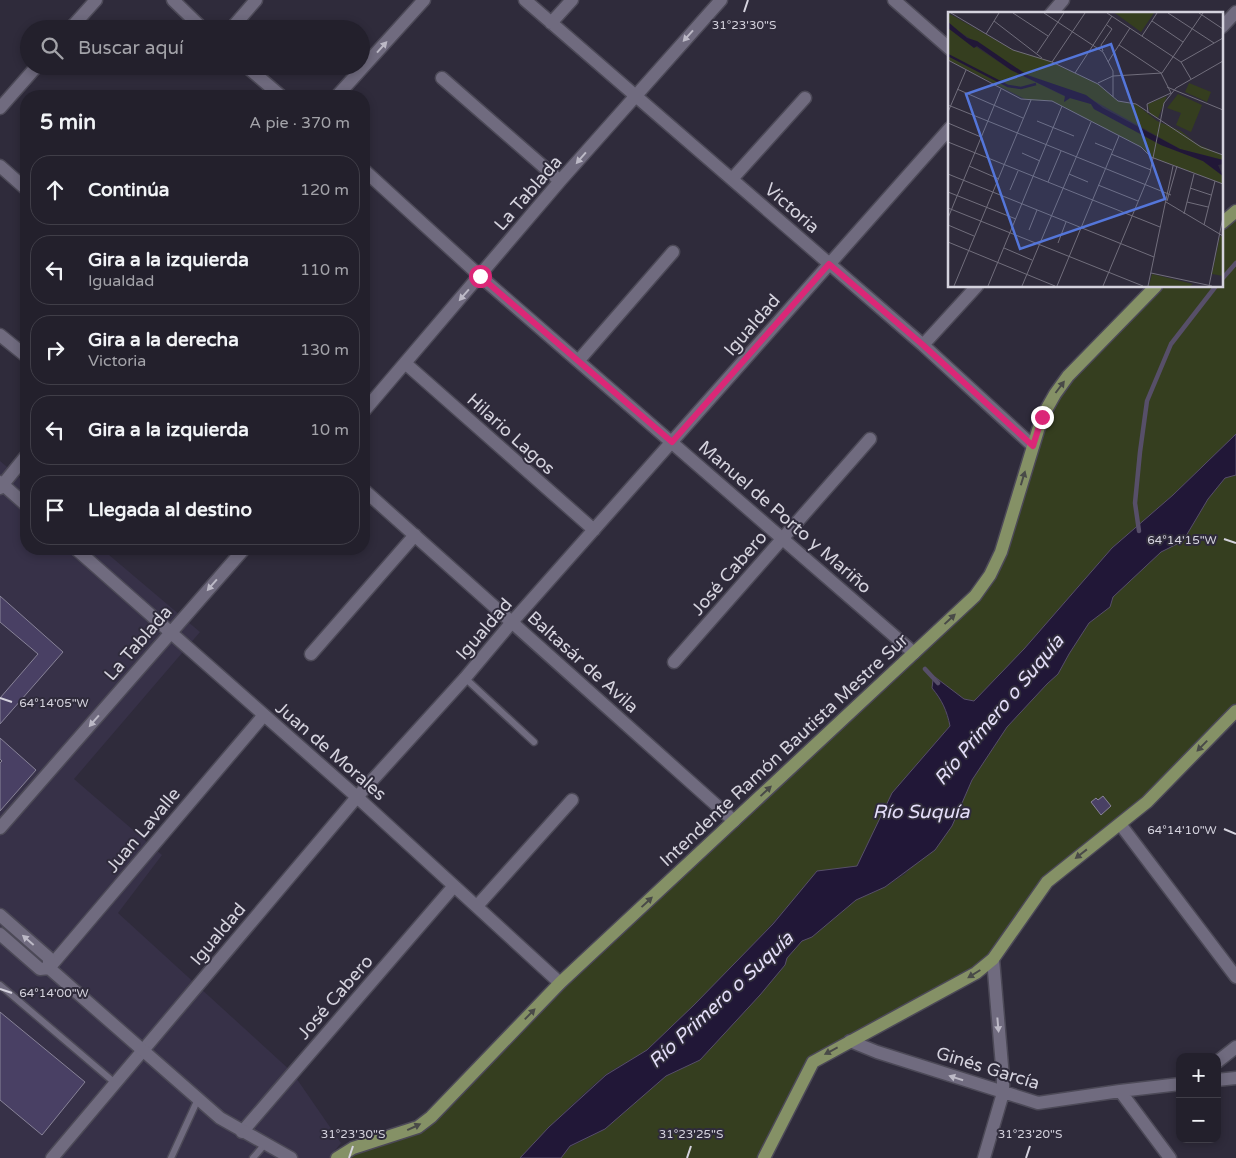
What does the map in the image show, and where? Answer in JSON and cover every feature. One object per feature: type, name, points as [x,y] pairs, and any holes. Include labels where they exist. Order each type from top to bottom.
[{"type":"main road","points":[[1224,221],[1236,211]]},
{"type":"main road","name":"Intendente Ramón Bautista Mestre Sur","points":[[337,1158],[353,1148],[418,1127],[431,1117],[560,983],[975,596],[990,576],[1001,552],[1042,417],[1068,376],[1154,288]]},
{"type":"main road","points":[[764,1158],[812,1062],[976,973],[993,959],[1047,882],[1147,802],[1236,711]]},
{"type":"street","points":[[78,20],[96,0]]},
{"type":"street","points":[[173,0],[194,20]]},
{"type":"street","points":[[239,20],[256,0]]},
{"type":"street","points":[[370,60],[424,0]]},
{"type":"street","name":"Victoria","points":[[525,0],[923,345],[1033,446]]},
{"type":"street","points":[[551,23],[572,0]]},
{"type":"street","name":"La Tablada","points":[[370,404],[560,182],[721,0]]},
{"type":"street","points":[[894,0],[948,48]]},
{"type":"street","points":[[1052,12],[1063,0]]},
{"type":"street","points":[[1224,25],[1236,12]]},
{"type":"street","points":[[0,108],[29,75]]},
{"type":"street","points":[[256,75],[274,90]]},
{"type":"street","points":[[342,90],[356,75]]},
{"type":"street","points":[[442,78],[560,182]]},
{"type":"street","points":[[732,179],[805,98]]},
{"type":"street","name":"Igualdad","points":[[52,1158],[357,796],[465,678],[512,622],[948,130]]},
{"type":"street","points":[[0,166],[20,184]]},
{"type":"street","name":"Manuel de Porto y Mariño","points":[[370,175],[480,276],[579,360],[914,653]]},
{"type":"street","points":[[579,360],[673,252]]},
{"type":"street","points":[[923,345],[975,288]]},
{"type":"street","points":[[0,334],[20,351]]},
{"type":"street","name":"Hilario Lagos","points":[[405,363],[594,530]]},
{"type":"street","name":"José Cabero","points":[[674,662],[870,439]]},
{"type":"street","points":[[20,463],[1,485],[20,500]]},
{"type":"street","name":"Baltasár de Avila","points":[[370,495],[734,821]]},
{"type":"street","points":[[311,654],[415,535]]},
{"type":"street","name":"Juan de Morales","points":[[83,555],[357,796],[560,983]]},
{"type":"street","name":"La Tablada","points":[[0,828],[239,555]]},
{"type":"street","name":"Juan Lavalle","points":[[49,968],[264,715]]},
{"type":"street","points":[[477,906],[572,800]]},
{"type":"street","points":[[1120,824],[1236,976]]},
{"type":"street","name":"José Cabero","points":[[242,1132],[454,886]]},
{"type":"street","points":[[0,915],[49,958],[49,968]]},
{"type":"street","points":[[0,934],[40,969],[49,968],[220,1118],[291,1158]]},
{"type":"street","points":[[984,1158],[1003,1093],[993,959]]},
{"type":"street","name":"Ginés García","points":[[850,1040],[877,1052],[1038,1104],[1176,1084]]},
{"type":"street","points":[[1221,1059],[1236,1047]]},
{"type":"street","points":[[1221,1080],[1236,1078]]},
{"type":"street","points":[[1120,1091],[1170,1158]]},
{"type":"lane","points":[[465,678],[534,742]]},
{"type":"lane","points":[[0,985],[115,1083]]},
{"type":"lane","points":[[171,1158],[198,1099]]},
{"type":"lane","points":[[253,1158],[265,1144]]},
{"type":"shaded area","points":[[0,461],[20,478],[20,555],[109,555],[200,632],[74,779],[162,855],[118,913],[292,1072],[341,1143],[329,1158],[0,1158]]},
{"type":"green space","points":[[1236,211],[1236,434],[1173,495],[1112,548],[1024,649],[974,701],[964,699],[934,678],[932,688],[943,706],[950,726],[892,793],[857,867],[817,872],[736,963],[693,1006],[644,1052],[604,1076],[520,1158],[337,1158],[418,1127],[560,983],[990,575],[1055,394],[1154,288],[1224,288],[1224,221]]},
{"type":"green space","points":[[1236,475],[1236,711],[1147,802],[1054,875],[993,959],[819,1057],[764,1158],[561,1158],[570,1147],[605,1129],[666,1076],[700,1060],[760,995],[802,941],[812,937],[856,900],[885,887],[905,874],[952,826],[972,780],[1007,727],[1058,674],[1089,623],[1109,607],[1113,597],[1161,552],[1183,541],[1208,499],[1225,478]]},
{"type":"water","name":"Río Suquía","points":[[1236,434],[1236,475],[1225,478],[1208,499],[1183,541],[1161,552],[1113,597],[1110,607],[1089,623],[1058,674],[1007,727],[972,780],[952,826],[935,850],[885,887],[856,900],[812,937],[802,941],[760,995],[700,1060],[666,1076],[605,1129],[570,1146],[561,1158],[520,1158],[549,1127],[606,1075],[647,1050],[694,1005],[773,924],[817,871],[857,866],[892,793],[950,726],[944,706],[932,688],[935,677],[964,699],[974,701],[1024,649],[1112,548],[1173,495]]},
{"type":"building","points":[[0,596],[63,652],[0,724],[0,698],[38,654],[0,622]]},
{"type":"building","points":[[0,738],[36,770],[0,811],[0,763],[2,761],[0,759]]},
{"type":"building","points":[[1103,796],[1111,806],[1101,815],[1091,802]]},
{"type":"building","points":[[0,1012],[85,1082],[42,1135],[0,1100]]},
{"type":"waterway","points":[[1224,277],[1236,263]]},
{"type":"waterway","points":[[1139,531],[1135,503],[1147,401],[1171,344],[1214,288]]},
{"type":"waterway","points":[[925,669],[938,683]]},
{"type":"route","points":[[480,276],[672,442],[829,264],[923,345],[1033,446],[1042,417]]},
{"type":"water label","name":"Río Primero o Suquía","points":[[999,710]]},
{"type":"water label","name":"Río Primero o Suquía","points":[[721,1000]]}]
